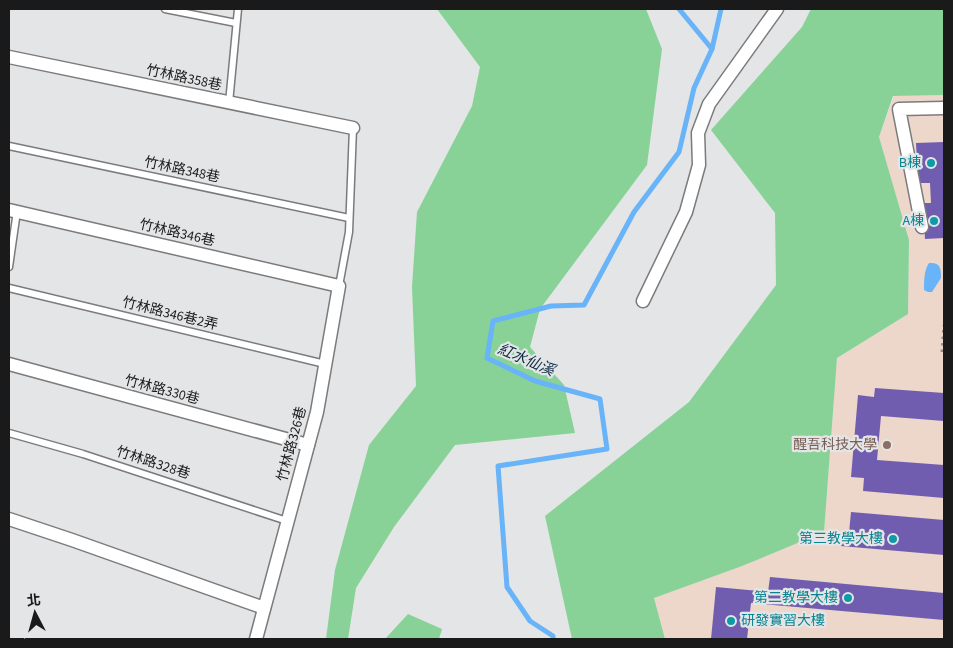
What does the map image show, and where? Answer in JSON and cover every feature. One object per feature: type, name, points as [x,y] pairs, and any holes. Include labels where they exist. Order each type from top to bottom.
[{"type":"street","points":[[643,301],[686,212],[699,165],[698,133],[709,104],[777,9]]},
{"type":"street","name":"竹林路358巷","points":[[9,57],[353,128]]},
{"type":"street","points":[[922,227],[899,109],[944,108]]},
{"type":"street","name":"竹林路346巷","points":[[13,210],[339,286]]},
{"type":"street","name":"竹林路326巷","points":[[256,639],[317,412],[339,286]]},
{"type":"street","name":"竹林路330巷","points":[[9,364],[308,445]]},
{"type":"street","points":[[9,519],[264,608]]},
{"type":"lane","points":[[164,9],[236,22]]},
{"type":"lane","points":[[229,103],[238,9]]},
{"type":"lane","points":[[339,286],[349,232],[353,128]]},
{"type":"lane","name":"竹林路348巷","points":[[9,146],[349,218]]},
{"type":"lane","points":[[9,267],[13,210]]},
{"type":"lane","name":"竹林路346巷2弄","points":[[9,288],[325,364]]},
{"type":"lane","name":"竹林路328巷","points":[[9,433],[83,454],[287,521]]},
{"type":"path","points":[[942,352],[944,325]]},
{"type":"shaded area","name":"醒吾科技大學","points":[[944,95],[944,639],[665,639],[654,598],[741,566],[824,532],[837,358],[908,314],[909,240],[879,137],[894,96]]},
{"type":"green space","points":[[437,9],[646,9],[662,49],[647,165],[540,309],[530,347],[564,385],[575,433],[455,445],[394,527],[356,588],[348,639],[326,639],[335,570],[369,445],[416,386],[412,287],[417,212],[472,106],[480,67]]},
{"type":"green space","points":[[811,9],[944,9],[944,95],[893,96],[879,137],[909,240],[908,314],[837,358],[824,532],[742,566],[654,598],[665,639],[572,639],[545,516],[689,402],[776,285],[775,213],[711,130],[802,27]]},
{"type":"green space","points":[[408,614],[442,629],[439,639],[385,639]]},
{"type":"water","points":[[929,263],[938,265],[941,271],[941,278],[932,292],[924,290],[925,272]]},
{"type":"building","name":"B棟","points":[[944,142],[944,238],[925,239],[923,203],[931,203],[930,183],[918,183],[916,143]]},
{"type":"building","points":[[875,388],[944,393],[944,421],[881,416],[877,460],[944,465],[944,498],[863,491],[864,478],[851,477],[858,395],[874,397]]},
{"type":"building","name":"第三教學大樓","points":[[851,512],[944,520],[944,555],[841,546],[843,532],[849,533]]},
{"type":"building","name":"第二教學大樓","points":[[770,577],[944,593],[944,620],[751,603],[747,639],[711,639],[716,587],[768,592]]},
{"type":"waterway","points":[[679,9],[712,49]]},
{"type":"waterway","name":"紅水仙溪","points":[[553,639],[553,636],[530,621],[507,587],[498,466],[607,449],[600,399],[535,381],[487,358],[493,321],[551,306],[584,305],[634,212],[679,152],[694,88],[712,49],[721,9]]},
{"type":"place","name":"B棟","points":[[931,163]]},
{"type":"place","name":"A棟","points":[[934,221]]},
{"type":"place","name":"醒吾科技大學","points":[[887,445]]},
{"type":"place","name":"第三教學大樓","points":[[893,539]]},
{"type":"place","name":"第二教學大樓","points":[[848,598]]},
{"type":"place","name":"研發實習大樓","points":[[731,621]]}]
